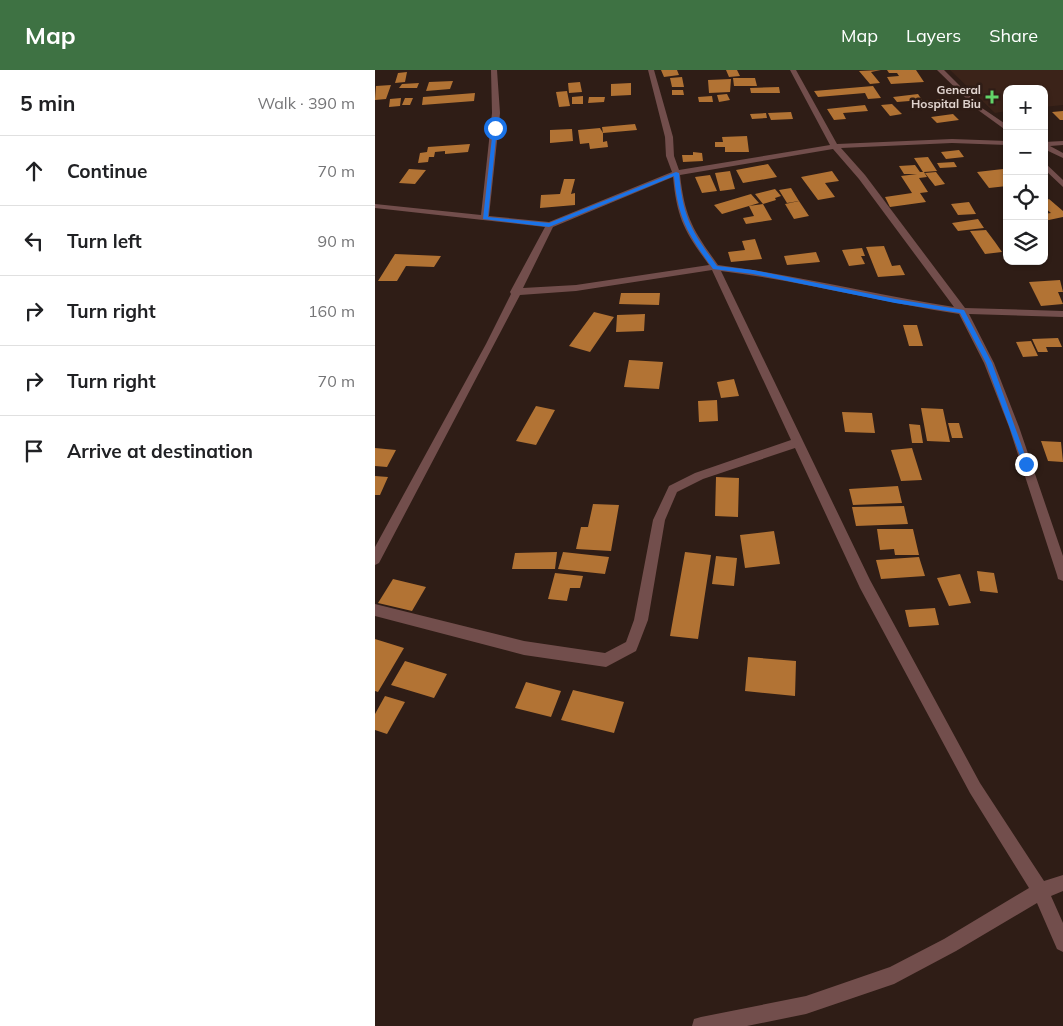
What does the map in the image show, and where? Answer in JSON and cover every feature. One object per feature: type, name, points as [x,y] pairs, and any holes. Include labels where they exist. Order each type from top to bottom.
[{"type":"street","points":[[485,218],[496,113],[494,70]]},
{"type":"street","points":[[651,70],[676,173],[679,202],[689,231],[715,267],[865,584],[975,788],[1040,891],[1063,943]]},
{"type":"street","points":[[793,70],[835,146],[862,177],[962,311],[989,363],[1014,427],[1063,574]]},
{"type":"street","points":[[940,70],[980,109],[1003,126]]},
{"type":"street","points":[[375,206],[549,225],[676,173],[835,146],[952,141],[1003,143]]},
{"type":"street","points":[[1048,145],[1063,143]]},
{"type":"street","points":[[1048,147],[1063,156]]},
{"type":"street","points":[[1048,168],[1063,185]]},
{"type":"street","points":[[375,559],[491,344],[549,225]]},
{"type":"street","points":[[515,292],[576,288],[715,267],[753,272],[895,301],[962,311],[1063,314]]},
{"type":"street","points":[[375,610],[524,648],[606,660],[631,646],[641,620],[659,520],[673,489],[699,476],[799,442]]},
{"type":"street","points":[[701,1026],[806,1005],[894,975],[950,945],[1040,891],[1063,883]]},
{"type":"shaded area","name":"General Hospital Biu","points":[[950,70],[1063,70],[1063,105],[1048,107],[1048,85],[1003,85],[1003,112],[995,113]]},
{"type":"building","points":[[661,70],[677,70],[679,75],[664,77]]},
{"type":"building","points":[[726,70],[737,70],[740,76],[729,77]]},
{"type":"building","points":[[881,70],[871,72],[880,83],[870,84],[859,71]]},
{"type":"building","points":[[887,70],[916,70],[924,82],[891,84],[887,77],[899,76],[897,73],[889,73]]},
{"type":"building","points":[[407,72],[405,82],[395,83],[398,73]]},
{"type":"building","points":[[682,77],[684,87],[672,87],[670,78]]},
{"type":"building","points":[[733,78],[755,78],[757,86],[734,86]]},
{"type":"building","points":[[731,79],[730,92],[709,93],[708,80]]},
{"type":"building","points":[[453,81],[450,89],[426,91],[429,82]]},
{"type":"building","points":[[580,82],[582,92],[569,93],[568,83]]},
{"type":"building","points":[[419,83],[417,88],[399,88],[402,84]]},
{"type":"building","points":[[631,83],[631,95],[611,96],[611,84]]},
{"type":"building","points":[[391,85],[386,99],[375,100],[376,86]]},
{"type":"building","points":[[873,86],[881,98],[868,99],[865,93],[818,97],[814,91]]},
{"type":"building","points":[[779,87],[780,93],[751,93],[750,88]]},
{"type":"building","points":[[672,90],[683,90],[684,95],[672,95]]},
{"type":"building","points":[[567,91],[570,106],[559,107],[556,92]]},
{"type":"building","points":[[475,93],[474,101],[422,105],[423,97]]},
{"type":"building","points":[[727,94],[730,100],[719,102],[717,95]]},
{"type":"building","points":[[918,94],[922,100],[897,102],[893,97]]},
{"type":"building","points":[[583,96],[583,104],[572,104],[572,97]]},
{"type":"building","points":[[712,96],[713,102],[699,102],[698,97]]},
{"type":"building","points":[[589,97],[605,97],[604,102],[588,103]]},
{"type":"building","points":[[401,98],[400,106],[389,107],[390,99]]},
{"type":"building","points":[[405,98],[413,98],[410,105],[402,105]]},
{"type":"building","points":[[947,99],[954,108],[928,107],[924,101]]},
{"type":"building","points":[[892,104],[902,114],[890,116],[881,105]]},
{"type":"building","points":[[865,105],[868,111],[843,113],[846,119],[834,120],[827,109]]},
{"type":"building","points":[[1063,111],[1063,120],[1060,120],[1052,112]]},
{"type":"building","points":[[791,112],[793,119],[771,120],[768,113]]},
{"type":"building","points":[[766,113],[767,118],[752,119],[750,114]]},
{"type":"building","points":[[953,114],[959,120],[937,123],[931,117]]},
{"type":"building","points":[[635,124],[637,130],[603,133],[602,127]]},
{"type":"building","points":[[600,128],[603,133],[603,142],[607,141],[608,147],[590,149],[589,143],[580,144],[578,130]]},
{"type":"building","points":[[572,129],[573,141],[550,143],[550,130]]},
{"type":"building","points":[[747,136],[749,152],[725,152],[725,147],[715,147],[715,142],[723,142],[722,137]]},
{"type":"building","points":[[470,144],[468,152],[445,154],[445,151],[435,152],[434,157],[429,157],[428,162],[418,163],[420,153],[427,152],[428,147]]},
{"type":"building","points":[[959,150],[964,157],[946,159],[941,152]]},
{"type":"building","points":[[693,152],[702,153],[703,161],[683,162],[682,155],[693,155]]},
{"type":"building","points":[[928,157],[937,171],[924,172],[927,177],[919,178],[928,192],[920,193],[926,202],[890,207],[885,197],[912,193],[901,176],[917,174],[904,174],[899,166],[915,165],[920,172],[923,172],[914,158]]},
{"type":"building","points":[[954,162],[957,167],[940,168],[937,163]]},
{"type":"building","points":[[768,164],[777,177],[743,183],[736,170]]},
{"type":"building","points":[[409,169],[426,170],[415,184],[399,183]]},
{"type":"building","points":[[1003,169],[1003,186],[989,188],[977,172]]},
{"type":"building","points":[[730,171],[735,189],[720,191],[715,173]]},
{"type":"building","points":[[832,171],[839,181],[825,183],[835,197],[818,200],[801,177]]},
{"type":"building","points":[[936,172],[945,184],[935,186],[925,173]]},
{"type":"building","points":[[710,175],[717,191],[702,193],[695,177]]},
{"type":"building","points":[[564,179],[575,179],[571,194],[575,193],[575,205],[540,208],[541,195],[560,194]]},
{"type":"building","points":[[791,188],[799,201],[787,203],[779,190]]},
{"type":"building","points":[[775,189],[781,196],[775,198],[776,200],[763,204],[755,194]]},
{"type":"building","points":[[751,194],[759,203],[722,214],[714,205]]},
{"type":"building","points":[[1048,199],[1063,211],[1063,217],[1048,220],[1048,213],[1051,213],[1048,210]]},
{"type":"building","points":[[799,201],[809,216],[794,219],[785,204]]},
{"type":"building","points":[[969,202],[976,214],[958,215],[951,204]]},
{"type":"building","points":[[763,204],[772,220],[746,224],[743,218],[754,216],[749,206]]},
{"type":"building","points":[[978,219],[984,228],[958,231],[952,223]]},
{"type":"building","points":[[986,230],[1002,252],[985,254],[970,231]]},
{"type":"building","points":[[755,239],[762,259],[731,262],[728,252],[745,250],[742,241]]},
{"type":"building","points":[[884,246],[892,266],[900,265],[905,275],[878,277],[866,247]]},
{"type":"building","points":[[862,248],[865,256],[861,256],[865,264],[849,266],[842,250]]},
{"type":"building","points":[[816,252],[820,262],[787,265],[784,256]]},
{"type":"building","points":[[395,254],[441,256],[434,267],[406,266],[397,281],[378,281]]},
{"type":"building","points":[[1060,280],[1063,292],[1058,292],[1063,304],[1041,306],[1029,282]]},
{"type":"building","points":[[621,293],[660,293],[659,305],[619,304]]},
{"type":"building","points":[[594,312],[614,317],[590,352],[569,346]]},
{"type":"building","points":[[645,314],[644,331],[616,332],[617,315]]},
{"type":"building","points":[[903,325],[917,325],[923,346],[909,346]]},
{"type":"building","points":[[1058,338],[1062,347],[1046,347],[1048,352],[1038,352],[1032,339]]},
{"type":"building","points":[[1031,341],[1038,356],[1023,357],[1016,342]]},
{"type":"building","points":[[629,360],[663,362],[659,389],[624,387]]},
{"type":"building","points":[[734,379],[739,396],[721,398],[717,382]]},
{"type":"building","points":[[717,400],[718,421],[699,422],[698,401]]},
{"type":"building","points":[[536,406],[555,410],[536,445],[516,441]]},
{"type":"building","points":[[921,408],[943,409],[950,442],[927,441]]},
{"type":"building","points":[[842,412],[872,413],[875,433],[845,432]]},
{"type":"building","points":[[948,423],[959,423],[963,438],[952,438]]},
{"type":"building","points":[[909,424],[920,425],[923,443],[912,443]]},
{"type":"building","points":[[1041,441],[1061,442],[1063,462],[1048,461]]},
{"type":"building","points":[[375,448],[396,450],[387,467],[375,466]]},
{"type":"building","points":[[912,448],[922,480],[901,481],[891,450]]},
{"type":"building","points":[[375,476],[388,477],[380,495],[375,495]]},
{"type":"building","points":[[716,477],[739,478],[738,517],[715,516]]},
{"type":"building","points":[[898,486],[902,503],[853,505],[849,489]]},
{"type":"building","points":[[593,504],[619,505],[611,551],[576,549],[581,527],[588,527]]},
{"type":"building","points":[[904,506],[908,524],[856,526],[852,507]]},
{"type":"building","points":[[877,529],[913,529],[919,555],[895,555],[894,549],[880,550]]},
{"type":"building","points":[[774,531],[780,564],[745,568],[740,535]]},
{"type":"building","points":[[557,552],[555,569],[512,569],[515,553]]},
{"type":"building","points":[[563,552],[609,557],[605,574],[558,569]]},
{"type":"building","points":[[685,552],[711,555],[698,639],[670,636]]},
{"type":"building","points":[[716,556],[737,558],[734,586],[712,584]]},
{"type":"building","points":[[919,557],[925,576],[881,579],[876,560]]},
{"type":"building","points":[[977,571],[994,573],[998,593],[980,591]]},
{"type":"building","points":[[555,573],[583,576],[580,588],[570,588],[567,601],[548,599]]},
{"type":"building","points":[[960,574],[971,603],[949,606],[937,578]]},
{"type":"building","points":[[393,579],[426,587],[412,611],[378,603]]},
{"type":"building","points":[[935,608],[939,625],[909,627],[905,610]]},
{"type":"building","points":[[375,639],[404,648],[378,692],[375,691]]},
{"type":"building","points":[[748,657],[796,661],[795,696],[745,691]]},
{"type":"building","points":[[405,661],[447,674],[434,698],[391,685]]},
{"type":"building","points":[[526,682],[561,691],[551,717],[515,708]]},
{"type":"building","points":[[573,690],[624,702],[614,733],[561,720]]},
{"type":"building","points":[[385,696],[405,702],[387,734],[375,730],[375,714]]},
{"type":"place","name":"General Hospital Biu","points":[[992,97]]},
{"type":"route","points":[[495,128],[485,218],[549,225],[676,173],[679,202],[689,231],[715,267],[753,272],[803,284],[895,301],[962,311],[989,363],[1026,464]]}]
